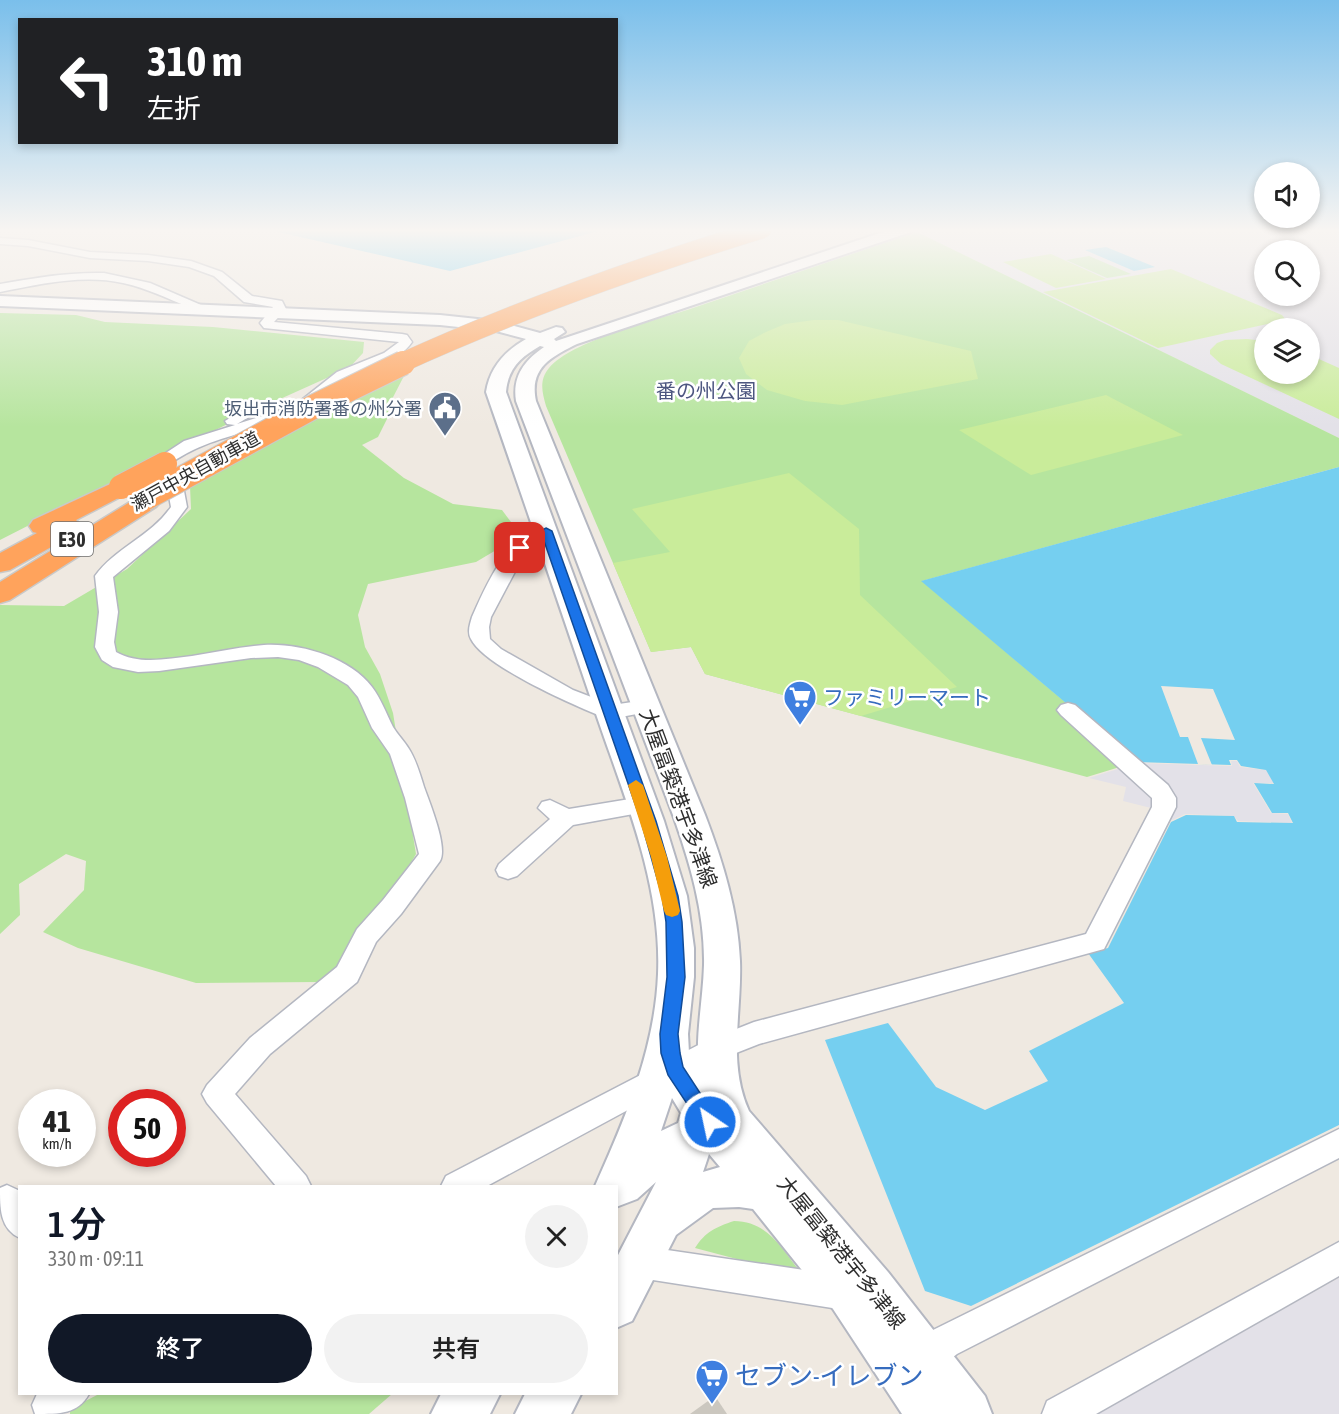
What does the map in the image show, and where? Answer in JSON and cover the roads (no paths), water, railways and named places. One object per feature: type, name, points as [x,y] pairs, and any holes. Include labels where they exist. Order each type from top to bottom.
[{"type":"highway","name":"瀬戸中央自動車道","points":[[0,579],[136,495],[335,384],[405,352],[543,295]]},
{"type":"highway","name":"瀬戸中央自動車道","points":[[0,564],[136,495],[248,442],[358,384],[494,324],[568,295]]},
{"type":"highway","points":[[0,546],[136,495]]},
{"type":"highway","points":[[0,594],[136,495]]},
{"type":"main road","points":[[496,392],[500,371],[541,344],[680,295]]},
{"type":"main road","points":[[0,306],[193,309],[429,327],[541,344],[589,334],[707,295]]},
{"type":"main road","points":[[0,301],[68,306],[460,322],[541,344]]},
{"type":"main road","points":[[484,335],[504,347],[504,356],[495,372],[496,392]]},
{"type":"main road","name":"大屋冨築港宇多津線","points":[[541,344],[523,387],[526,402],[702,852],[720,922],[722,994],[717,1072],[724,1105],[734,1123],[717,1132]]},
{"type":"main road","name":"大屋冨築港宇多津線","points":[[496,392],[610,712],[667,886],[674,922],[676,977],[668,1060],[717,1132],[771,1196],[925,1356],[968,1414]]},
{"type":"main road","points":[[523,467],[552,464]]},
{"type":"main road","points":[[618,1301],[660,1221],[717,1132],[717,1049]]},
{"type":"main road","points":[[618,1185],[668,1060]]},
{"type":"main road","points":[[618,1187],[661,1152],[717,1132]]},
{"type":"main road","name":"大屋冨築港宇多津線","points":[[717,1132],[861,1290],[931,1414]]},
{"type":"main road","points":[[660,1221],[697,1193],[715,1187],[750,1187],[771,1196]]},
{"type":"main road","points":[[456,1414],[474,1395]]},
{"type":"main road","points":[[540,1414],[555,1395]]},
{"type":"street","points":[[171,295],[195,305],[193,309]]},
{"type":"street","points":[[192,443],[297,410],[321,395],[333,379],[392,354],[406,342],[402,338],[267,325],[266,323],[280,306],[248,299],[243,295]]},
{"type":"street","points":[[261,405],[166,457],[158,465],[176,491],[179,507],[173,517],[151,540],[115,564],[104,576],[108,616],[103,642],[109,656],[119,663],[144,666],[267,651],[292,653],[328,663],[354,680],[370,697],[383,728],[400,753],[429,842],[431,855],[392,907],[366,936],[347,974],[260,1046],[217,1094],[293,1185]]},
{"type":"street","points":[[546,531],[520,548],[483,614],[478,625],[479,636],[485,645],[515,665],[566,694],[610,712],[646,706]]},
{"type":"street","points":[[459,1185],[668,1060],[717,1049],[754,1034],[1095,942],[1164,807],[1164,798],[1152,782],[1068,710]]},
{"type":"street","points":[[508,870],[558,813],[642,805]]},
{"type":"street","points":[[925,1356],[945,1342],[1339,1143]]},
{"type":"street","points":[[0,1203],[7,1200],[18,1219]]},
{"type":"street","points":[[1060,1414],[1339,1258]]},
{"type":"street","points":[[640,1262],[824,1292],[861,1290]]},
{"type":"water","points":[[1339,467],[1339,1125],[971,1306],[925,1291],[825,1040],[888,1023],[936,1087],[985,1110],[1048,1081],[1029,1051],[1124,1003],[1088,953],[1108,948],[1171,822],[1186,815],[1234,816],[1237,822],[1293,823],[1288,813],[1272,813],[1254,783],[1274,784],[1266,770],[1241,766],[1237,760],[1229,760],[1231,765],[1136,762],[921,581]]},
{"type":"place","name":"坂出市消防署番の州分署","points":[[445,437]]},
{"type":"place","name":"ファミリーマート","points":[[800,726]]},
{"type":"place","name":"セブン-イレブン","points":[[712,1405]]},
{"type":"district","name":"番の州公園","points":[[706,390]]}]
